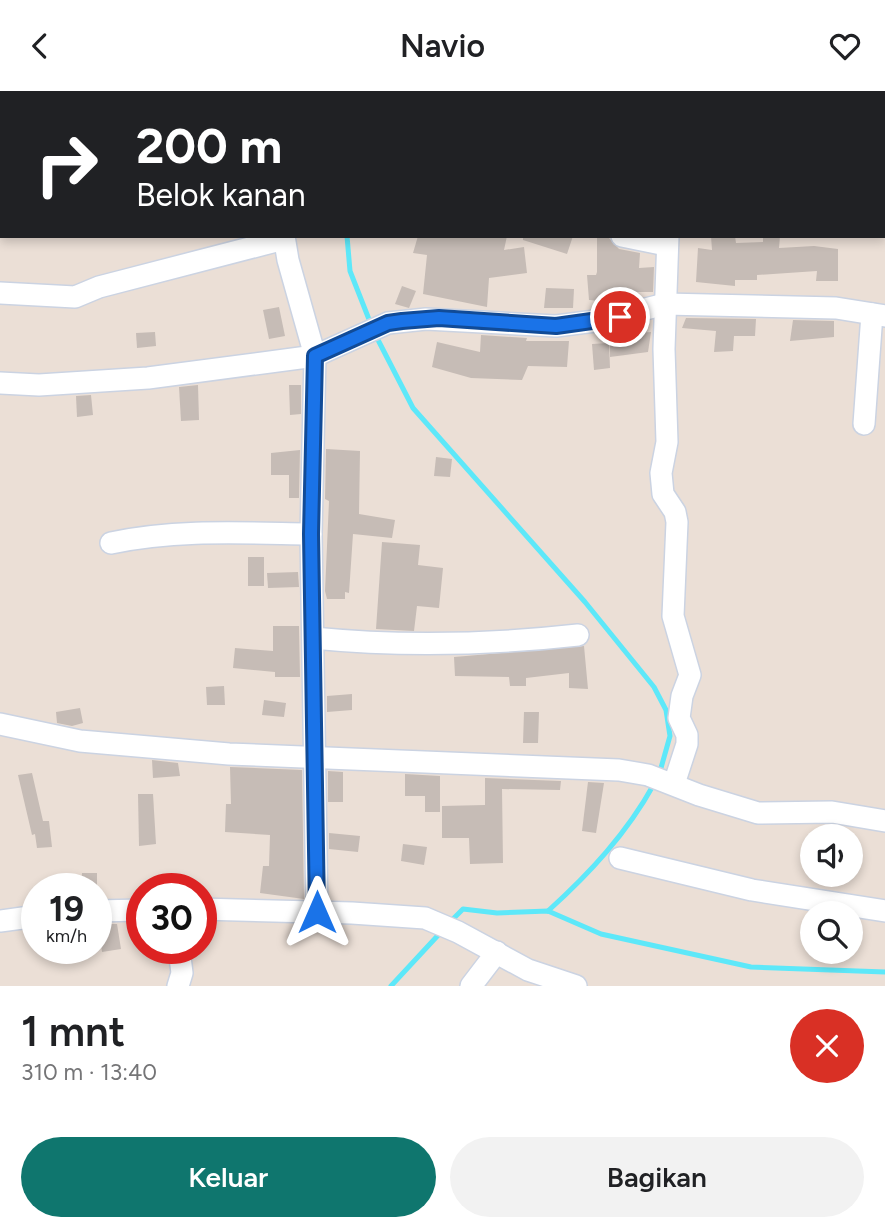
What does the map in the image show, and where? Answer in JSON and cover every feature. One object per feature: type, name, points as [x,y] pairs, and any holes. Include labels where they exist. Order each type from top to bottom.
[{"type":"street","points":[[0,293],[75,297],[99,287],[284,238],[315,356],[311,534],[317,912]]},
{"type":"street","points":[[644,238],[667,240],[667,442],[661,473],[662,488],[677,522],[673,616],[690,675],[682,695],[679,718],[687,735],[687,744],[672,783]]},
{"type":"street","points":[[0,383],[39,386],[148,378],[315,356],[388,323],[439,318],[556,326],[603,320],[665,304],[835,308],[879,315],[864,424]]},
{"type":"street","points":[[111,543],[187,531],[311,534]]},
{"type":"street","points":[[313,638],[433,646],[492,644],[578,635]]},
{"type":"street","points":[[0,724],[80,741],[229,754],[601,768],[648,775],[699,796],[758,813],[832,812],[885,821]]},
{"type":"street","points":[[620,858],[752,890],[885,911]]},
{"type":"street","points":[[217,909],[425,918],[458,932],[528,970],[576,986]]},
{"type":"street","points":[[0,921],[21,918]]},
{"type":"street","points":[[471,986],[497,952]]},
{"type":"street","points":[[178,986],[182,973],[181,964]]},
{"type":"building","points":[[417,238],[507,238],[504,250],[524,247],[527,273],[489,278],[487,307],[423,294],[427,255],[413,253]]},
{"type":"building","points":[[523,238],[572,238],[567,254]]},
{"type":"building","points":[[597,238],[609,238],[619,249],[640,253],[639,268],[654,267],[653,292],[612,292],[611,302],[589,300],[587,275],[596,275]]},
{"type":"building","points":[[711,238],[735,238],[736,243],[780,238],[779,248],[814,246],[838,249],[838,281],[816,281],[817,271],[757,275],[757,280],[735,280],[735,286],[696,282],[698,248],[712,250]]},
{"type":"building","points":[[402,286],[416,291],[409,308],[395,304]]},
{"type":"building","points":[[546,288],[574,289],[573,308],[544,308]]},
{"type":"building","points":[[279,307],[285,336],[269,339],[263,310]]},
{"type":"building","points":[[686,318],[756,319],[755,336],[734,336],[733,351],[714,352],[716,331],[682,328]]},
{"type":"building","points":[[793,320],[834,321],[834,337],[790,341]]},
{"type":"building","points":[[155,332],[156,346],[137,348],[136,333]]},
{"type":"building","points":[[651,332],[648,352],[610,357],[610,335]]},
{"type":"building","points":[[481,335],[527,338],[526,341],[569,341],[567,367],[528,366],[522,380],[471,378],[432,367],[437,342],[480,352]]},
{"type":"building","points":[[609,343],[610,368],[594,370],[592,344]]},
{"type":"building","points":[[198,385],[199,420],[181,421],[179,387]]},
{"type":"building","points":[[289,385],[301,385],[301,414],[290,415]]},
{"type":"building","points":[[91,395],[93,415],[77,417],[76,396]]},
{"type":"building","points":[[326,449],[360,451],[359,514],[395,520],[392,538],[353,534],[349,593],[345,592],[345,599],[327,599],[325,591],[329,501],[325,499]]},
{"type":"building","points":[[300,450],[299,498],[289,498],[289,475],[271,475],[271,453]]},
{"type":"building","points":[[436,457],[452,459],[450,477],[434,476]]},
{"type":"building","points":[[382,542],[420,545],[418,565],[443,568],[439,608],[417,606],[414,631],[376,629]]},
{"type":"building","points":[[248,557],[264,557],[264,586],[248,586]]},
{"type":"building","points":[[298,572],[299,587],[268,588],[267,573]]},
{"type":"building","points":[[273,626],[299,626],[300,677],[275,677],[275,672],[233,668],[235,648],[273,651]]},
{"type":"building","points":[[584,646],[588,689],[569,688],[569,673],[526,678],[526,686],[510,686],[509,677],[455,676],[454,657]]},
{"type":"building","points":[[224,686],[225,705],[207,705],[206,687]]},
{"type":"building","points":[[352,694],[352,710],[327,712],[327,696]]},
{"type":"building","points":[[264,700],[286,703],[284,717],[262,715]]},
{"type":"building","points":[[80,708],[83,723],[72,726],[57,723],[56,712]]},
{"type":"building","points":[[524,712],[539,712],[538,743],[523,743]]},
{"type":"building","points":[[152,760],[178,763],[180,776],[153,778]]},
{"type":"building","points":[[230,767],[302,770],[304,899],[260,893],[263,866],[269,866],[270,835],[225,832],[226,804],[231,804]]},
{"type":"building","points":[[328,771],[343,772],[343,802],[328,802]]},
{"type":"building","points":[[32,773],[43,821],[49,821],[52,847],[37,848],[35,834],[32,835],[18,775]]},
{"type":"building","points":[[405,774],[440,776],[440,812],[425,812],[425,796],[405,796]]},
{"type":"building","points":[[485,778],[561,781],[560,790],[502,789],[503,863],[470,864],[469,838],[442,838],[442,806],[485,805]]},
{"type":"building","points":[[588,782],[604,783],[596,833],[582,831]]},
{"type":"building","points":[[138,794],[153,794],[156,844],[139,846]]},
{"type":"building","points":[[329,833],[360,836],[358,852],[329,849]]},
{"type":"building","points":[[403,844],[427,847],[424,865],[401,861]]},
{"type":"building","points":[[112,924],[117,924],[121,949],[112,950]]},
{"type":"waterway","points":[[347,238],[350,271],[372,327]]},
{"type":"waterway","points":[[376,336],[413,408],[585,602],[654,687],[666,710],[670,736],[659,775]]},
{"type":"waterway","points":[[548,911],[607,852],[654,784]]},
{"type":"waterway","points":[[448,924],[463,909],[497,913],[548,911],[601,934],[751,967],[885,972]]},
{"type":"waterway","points":[[391,986],[442,931]]},
{"type":"route","points":[[317,912],[311,534],[315,356],[388,323],[402,321],[439,318],[556,326],[620,317]]}]
